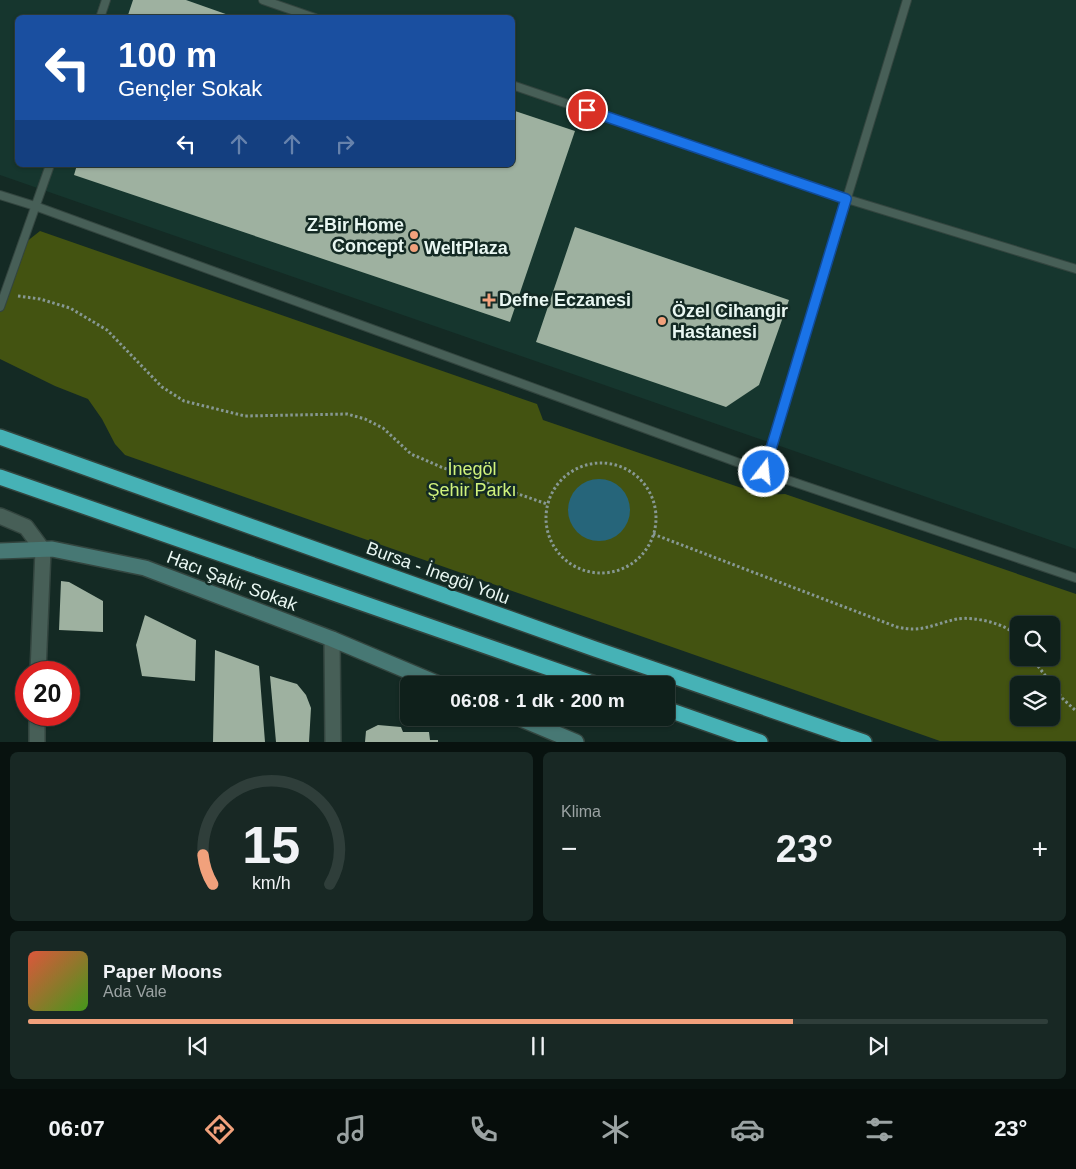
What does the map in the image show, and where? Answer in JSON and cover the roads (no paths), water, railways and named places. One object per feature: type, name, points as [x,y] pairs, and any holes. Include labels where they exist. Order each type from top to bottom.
[{"type":"highway","name":"Bursa - İnegöl Yolu","points":[[0,437],[586,646],[864,742]]},
{"type":"highway","points":[[0,476],[572,676]]},
{"type":"highway","points":[[675,712],[760,742]]},
{"type":"street","points":[[0,516],[26,527],[43,550],[38,661]]},
{"type":"street","name":"Hacı Şakir Sokak","points":[[0,551],[52,549],[145,568],[332,640],[419,676]]},
{"type":"street","points":[[332,640],[333,742]]},
{"type":"street","points":[[37,726],[37,742]]},
{"type":"street","points":[[538,726],[576,742]]},
{"type":"lane","points":[[101,15],[106,0]]},
{"type":"lane","points":[[263,0],[306,15]]},
{"type":"lane","points":[[764,472],[907,0]]},
{"type":"lane","points":[[515,86],[846,199],[1076,269]]},
{"type":"lane","points":[[0,307],[49,167]]},
{"type":"lane","points":[[0,195],[35,206],[764,472],[1076,578]]},
{"type":"water","points":[[599,479],[611,481],[621,488],[628,498],[630,510],[628,522],[621,532],[611,539],[599,541],[587,539],[577,532],[570,522],[568,510],[570,498],[577,488],[587,481]]},
{"type":"place","name":"Z-Bir Home Concept","points":[[414,235]]},
{"type":"place","name":"WeltPlaza","points":[[414,248]]},
{"type":"place","name":"Defne Eczanesi","points":[[489,300]]},
{"type":"place","name":"Özel Cihangir Hastanesi","points":[[662,321]]},
{"type":"park label","name":"İnegöl Şehir Parkı","points":[[472,479]]}]
